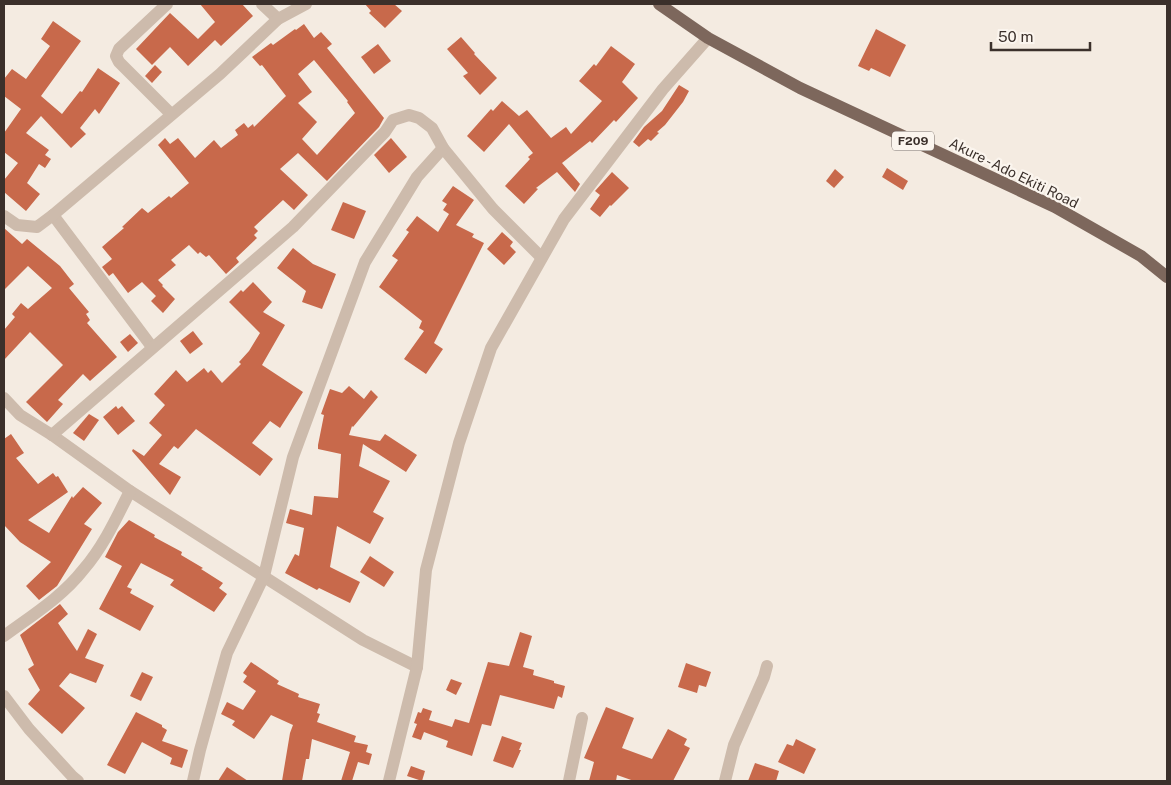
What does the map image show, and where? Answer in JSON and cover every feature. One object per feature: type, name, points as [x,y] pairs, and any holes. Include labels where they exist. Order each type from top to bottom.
[{"type":"main road","name":"Akure - Ado Ekiti Road","points":[[659,4],[708,38],[800,88],[1055,207],[1140,256],[1167,277]]},
{"type":"street","points":[[167,4],[119,49],[116,56],[119,62],[171,114]]},
{"type":"street","points":[[262,4],[278,19]]},
{"type":"street","points":[[4,216],[17,225],[37,228],[220,74],[278,19],[306,4]]},
{"type":"street","points":[[389,781],[417,667],[426,570],[459,443],[491,348],[564,219],[663,89],[708,38]]},
{"type":"street","points":[[52,435],[293,226],[379,138],[393,120],[409,115],[419,118],[432,128],[443,148],[493,209],[541,257]]},
{"type":"street","points":[[193,781],[227,653],[264,576],[292,457],[365,262],[417,177],[443,148]]},
{"type":"street","points":[[53,216],[152,347]]},
{"type":"street","points":[[4,398],[20,415],[52,435],[130,491],[363,640],[417,667]]},
{"type":"street","points":[[4,636],[62,592],[83,571],[110,531],[130,491]]},
{"type":"street","points":[[725,781],[734,745],[767,666]]},
{"type":"street","points":[[4,696],[29,729],[78,781]]},
{"type":"street","points":[[569,781],[582,718]]},
{"type":"building","points":[[200,4],[242,4],[253,16],[221,46],[215,40],[188,66],[170,47],[152,65],[136,49],[170,13],[198,39],[215,22]]},
{"type":"building","points":[[365,4],[394,4],[402,11],[385,28],[369,13],[371,11]]},
{"type":"building","points":[[53,21],[81,41],[41,96],[62,114],[80,91],[82,92],[98,68],[120,83],[99,114],[95,109],[80,128],[86,134],[71,148],[41,116],[26,133],[49,150],[45,155],[51,159],[45,168],[39,164],[27,183],[40,194],[26,211],[4,192],[4,180],[18,163],[4,152],[4,133],[21,109],[4,96],[4,79],[12,69],[26,79],[50,46],[41,39]]},
{"type":"building","points":[[304,24],[314,38],[321,32],[332,44],[327,48],[384,118],[379,127],[327,181],[298,153],[280,169],[308,195],[294,210],[283,200],[254,227],[258,231],[254,235],[257,238],[236,258],[239,262],[226,274],[209,255],[206,257],[200,252],[198,254],[189,245],[171,260],[176,265],[158,280],[175,299],[163,313],[151,301],[156,296],[142,282],[128,293],[113,273],[109,276],[102,267],[112,259],[102,247],[124,228],[122,227],[142,208],[148,213],[189,183],[158,145],[165,138],[170,144],[178,138],[195,158],[214,140],[221,148],[238,135],[235,130],[244,123],[248,128],[253,124],[254,127],[286,96],[262,65],[260,66],[252,57],[271,43],[273,45]],"holes":[[[314,60],[348,101],[355,113],[317,155],[302,139],[317,122],[298,103],[312,92],[298,74]]]},
{"type":"building","points":[[876,29],[906,45],[890,77],[871,68],[869,71],[858,66]]},
{"type":"building","points":[[461,37],[497,78],[480,95],[463,76],[468,73],[447,49]]},
{"type":"building","points":[[378,44],[391,61],[374,74],[361,57]]},
{"type":"building","points":[[611,46],[635,64],[622,82],[638,98],[616,122],[614,120],[592,143],[590,141],[562,163],[580,184],[575,192],[557,172],[536,188],[538,189],[524,204],[505,186],[530,159],[528,157],[533,153],[509,124],[484,152],[467,136],[491,109],[493,111],[502,101],[519,116],[527,110],[551,138],[566,127],[571,134],[602,101],[579,81],[594,64],[596,66]]},
{"type":"building","points":[[155,65],[162,72],[152,83],[145,76]]},
{"type":"building","points":[[679,85],[689,91],[683,102],[657,132],[659,133],[651,141],[648,139],[639,147],[633,142],[644,127],[662,111]]},
{"type":"building","points":[[391,138],[407,157],[389,173],[374,155]]},
{"type":"building","points":[[887,168],[908,181],[903,190],[882,177]]},
{"type":"building","points":[[835,169],[844,177],[834,188],[826,181]]},
{"type":"building","points":[[612,172],[629,188],[600,217],[590,209],[600,195],[595,191]]},
{"type":"building","points":[[453,186],[474,200],[456,225],[474,234],[472,237],[484,243],[434,343],[443,349],[426,374],[404,359],[424,331],[419,328],[422,321],[379,287],[398,260],[392,256],[409,232],[406,230],[417,216],[438,232],[449,214],[443,210],[447,204],[442,201]]},
{"type":"building","points":[[343,202],[366,211],[354,239],[331,230]]},
{"type":"building","points":[[4,228],[22,244],[27,239],[60,266],[74,284],[69,288],[89,312],[86,314],[90,320],[87,323],[117,357],[90,381],[83,374],[58,400],[63,404],[47,422],[26,402],[63,365],[30,332],[4,360],[4,330],[15,317],[12,314],[21,303],[28,309],[52,288],[28,266],[4,290]]},
{"type":"building","points":[[502,232],[513,242],[510,246],[516,252],[504,265],[487,249]]},
{"type":"building","points":[[293,248],[313,264],[336,274],[322,309],[302,302],[306,291],[277,268]]},
{"type":"building","points":[[253,282],[272,302],[263,312],[285,325],[262,365],[303,392],[280,428],[270,421],[252,443],[273,459],[260,476],[196,429],[178,449],[174,446],[159,464],[181,477],[170,495],[132,451],[133,449],[144,456],[162,435],[149,423],[165,405],[154,394],[176,370],[187,382],[204,368],[208,373],[211,370],[222,383],[241,364],[239,362],[249,351],[260,333],[229,302],[241,290],[243,292]]},
{"type":"building","points":[[193,331],[203,344],[190,354],[180,341]]},
{"type":"building","points":[[130,334],[138,343],[128,352],[120,342]]},
{"type":"building","points":[[349,386],[364,399],[371,390],[378,397],[352,426],[349,435],[380,441],[385,434],[417,455],[406,472],[363,444],[359,466],[390,481],[373,512],[384,518],[370,544],[337,526],[330,567],[360,582],[350,603],[319,588],[317,590],[285,573],[295,554],[299,556],[304,528],[286,523],[290,509],[312,515],[314,496],[338,498],[341,454],[318,449],[324,415],[321,414],[330,389],[342,393]]},
{"type":"building","points":[[116,406],[118,409],[122,406],[135,421],[118,435],[103,417]]},
{"type":"building","points":[[89,414],[99,420],[84,441],[73,433]]},
{"type":"building","points":[[11,434],[24,453],[16,458],[38,484],[53,473],[56,477],[58,476],[68,492],[28,520],[49,533],[72,496],[73,498],[83,487],[102,503],[84,524],[92,529],[57,586],[39,600],[26,586],[51,562],[20,542],[4,525],[4,439]]},
{"type":"building","points":[[129,520],[155,535],[154,537],[182,552],[181,555],[223,583],[219,588],[227,594],[214,612],[170,585],[174,580],[141,563],[127,587],[132,589],[130,593],[154,606],[140,631],[99,609],[122,566],[105,557],[118,532]]},
{"type":"building","points":[[370,556],[394,572],[384,587],[360,572]]},
{"type":"building","points":[[60,604],[68,614],[58,623],[77,651],[88,629],[97,634],[85,658],[104,665],[96,683],[70,673],[59,686],[85,708],[62,734],[28,704],[40,690],[28,669],[34,665],[20,635]]},
{"type":"building","points":[[520,632],[532,636],[523,667],[534,670],[533,675],[565,686],[562,698],[558,696],[554,709],[500,695],[491,726],[482,724],[472,756],[446,747],[448,741],[424,732],[421,740],[412,737],[417,724],[414,723],[418,712],[421,713],[423,708],[432,711],[429,720],[452,727],[455,719],[469,723],[488,662],[509,666]]},
{"type":"building","points":[[251,662],[279,681],[277,684],[299,694],[298,697],[320,704],[317,713],[320,714],[317,722],[356,736],[354,742],[368,745],[366,752],[372,754],[369,765],[358,762],[352,781],[341,781],[350,752],[312,739],[309,759],[306,759],[302,781],[282,781],[293,725],[271,715],[254,739],[232,725],[235,721],[221,714],[227,702],[243,710],[256,691],[243,682],[247,676],[243,673]]},
{"type":"building","points":[[686,663],[711,672],[706,687],[699,685],[697,693],[678,687]]},
{"type":"building","points":[[142,672],[153,677],[141,701],[130,696]]},
{"type":"building","points":[[451,679],[462,683],[456,695],[446,690]]},
{"type":"building","points":[[606,707],[634,718],[622,748],[652,759],[668,729],[687,739],[684,745],[690,748],[673,781],[634,781],[617,775],[616,781],[589,781],[594,762],[584,758]]},
{"type":"building","points":[[136,712],[162,725],[167,730],[162,741],[188,750],[182,768],[170,764],[172,758],[142,742],[125,774],[107,765]]},
{"type":"building","points":[[502,736],[522,743],[513,768],[493,761]]},
{"type":"building","points":[[796,739],[816,749],[804,774],[778,762],[787,744],[793,746]]},
{"type":"building","points":[[755,763],[779,771],[776,781],[748,781]]},
{"type":"building","points":[[411,766],[425,771],[422,781],[407,776]]},
{"type":"building","points":[[227,767],[248,781],[218,781]]}]
